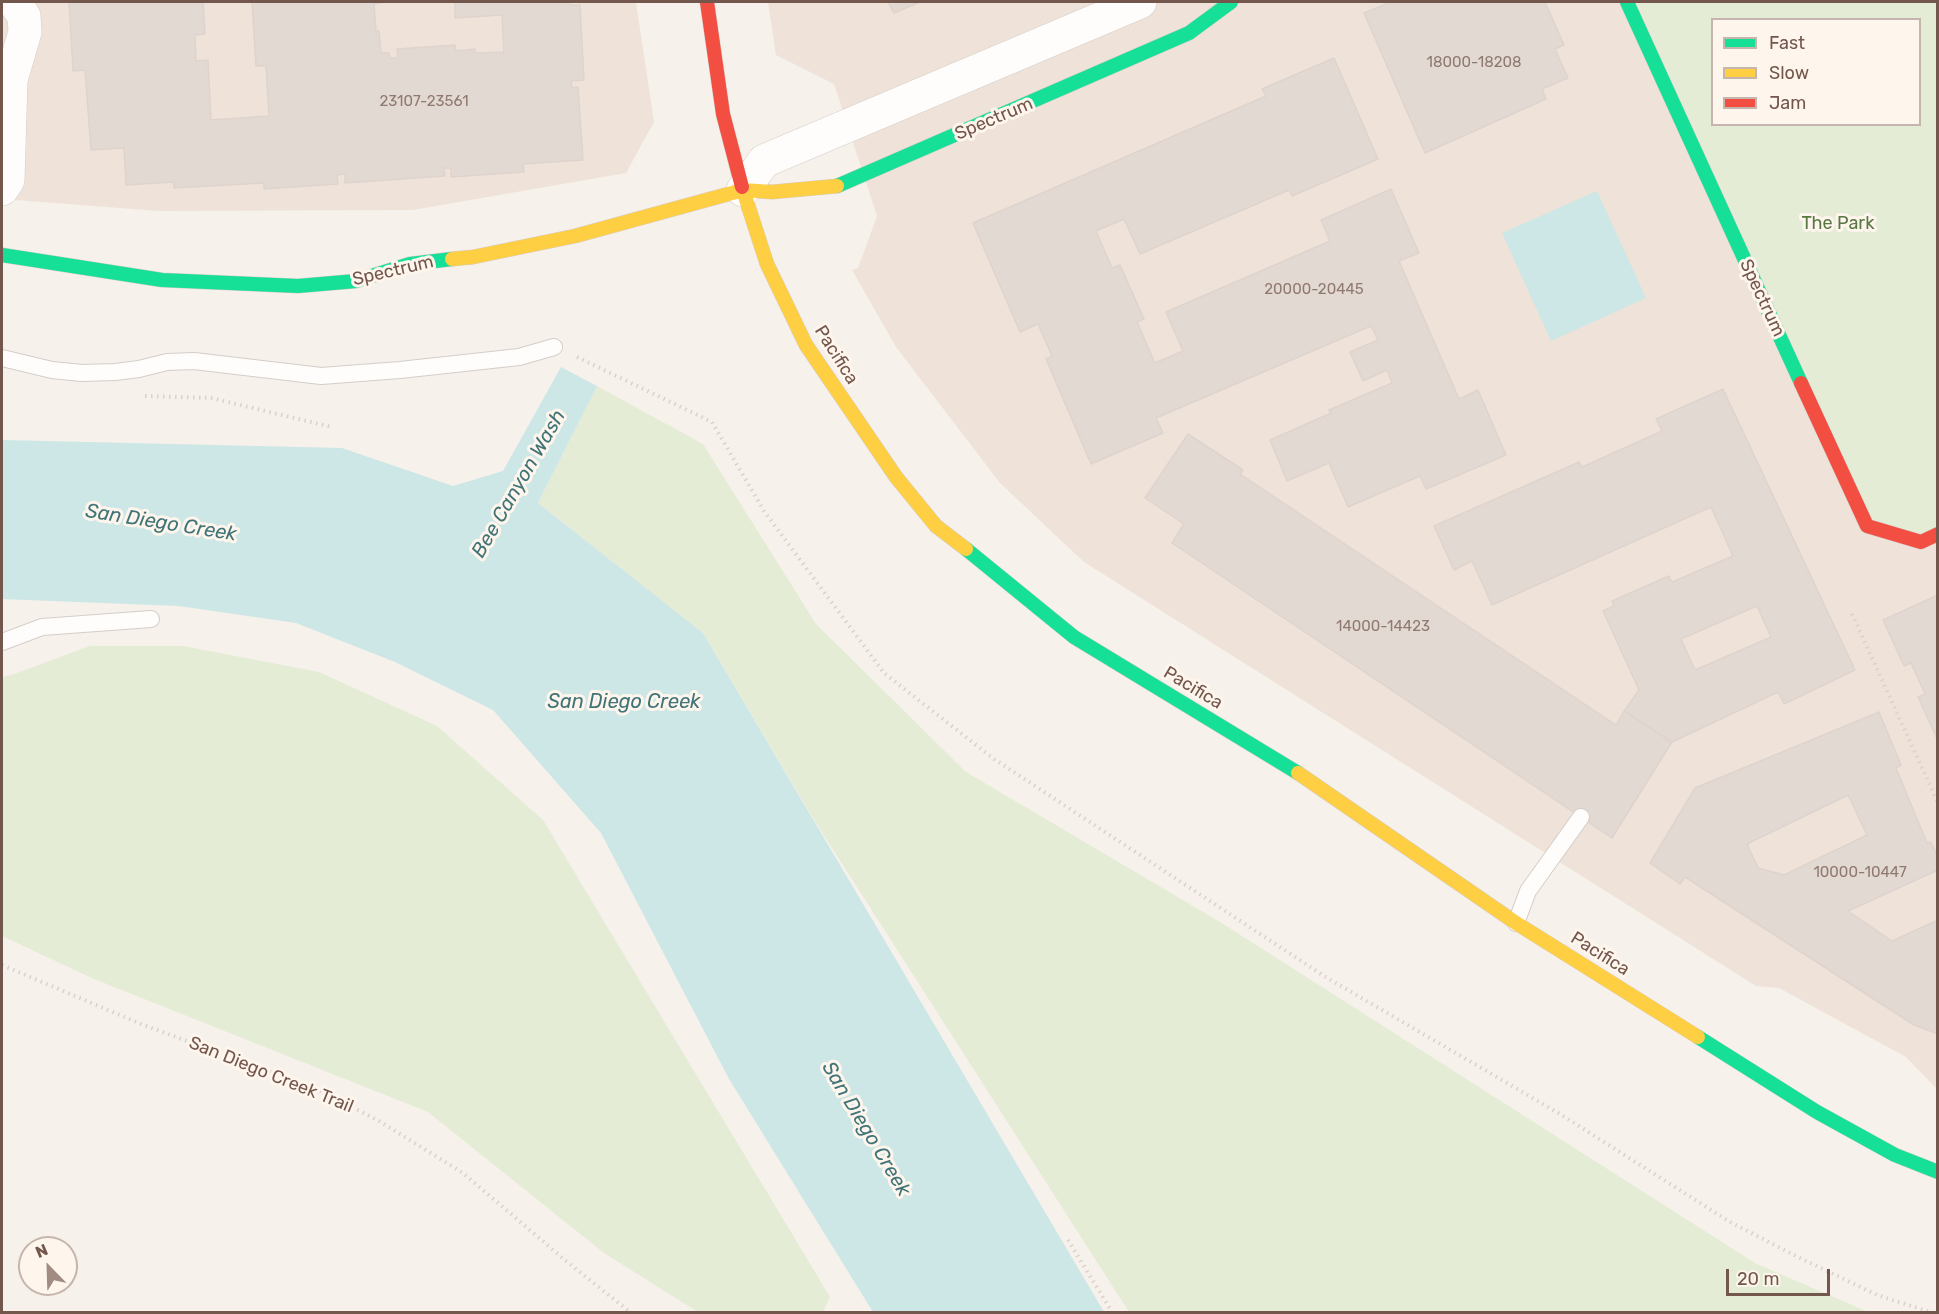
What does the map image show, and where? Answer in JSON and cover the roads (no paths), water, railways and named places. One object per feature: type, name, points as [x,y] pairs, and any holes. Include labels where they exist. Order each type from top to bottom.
[{"type":"street","points":[[2,189],[8,180],[11,80],[25,32],[24,16],[14,2]]},
{"type":"street","name":"Pacifica","points":[[707,2],[723,114],[743,190],[767,264],[806,345],[896,477],[936,526],[1074,637],[1299,774],[1516,923],[1817,1112],[1895,1155],[1938,1172]]},
{"type":"street","points":[[743,190],[764,161],[1140,2]]},
{"type":"street","name":"Spectrum","points":[[2,255],[162,280],[298,286],[356,281],[410,264],[473,257],[575,236],[743,190],[772,192],[834,187],[1189,33],[1231,2]]},
{"type":"street","name":"Spectrum","points":[[1627,2],[1867,526],[1921,542],[1938,534]]},
{"type":"lane","points":[[2,358],[52,370],[82,374],[123,371],[167,362],[194,361],[321,376],[519,357],[554,347]]},
{"type":"lane","points":[[2,642],[42,627],[151,619]]},
{"type":"lane","points":[[1516,923],[1528,891],[1581,817]]},
{"type":"water","points":[[1597,191],[1646,298],[1551,341],[1502,233]]},
{"type":"water","name":"San Diego Creek","points":[[561,367],[597,386],[538,503],[703,633],[1104,1312],[873,1312],[729,1079],[601,833],[493,710],[395,662],[296,623],[179,606],[2,599],[2,440],[342,448],[453,486],[503,471]]},
{"type":"park label","name":"The Park","points":[[1838,224]]},
{"type":"water label","name":"Bee Canyon Wash","points":[[519,484]]}]
